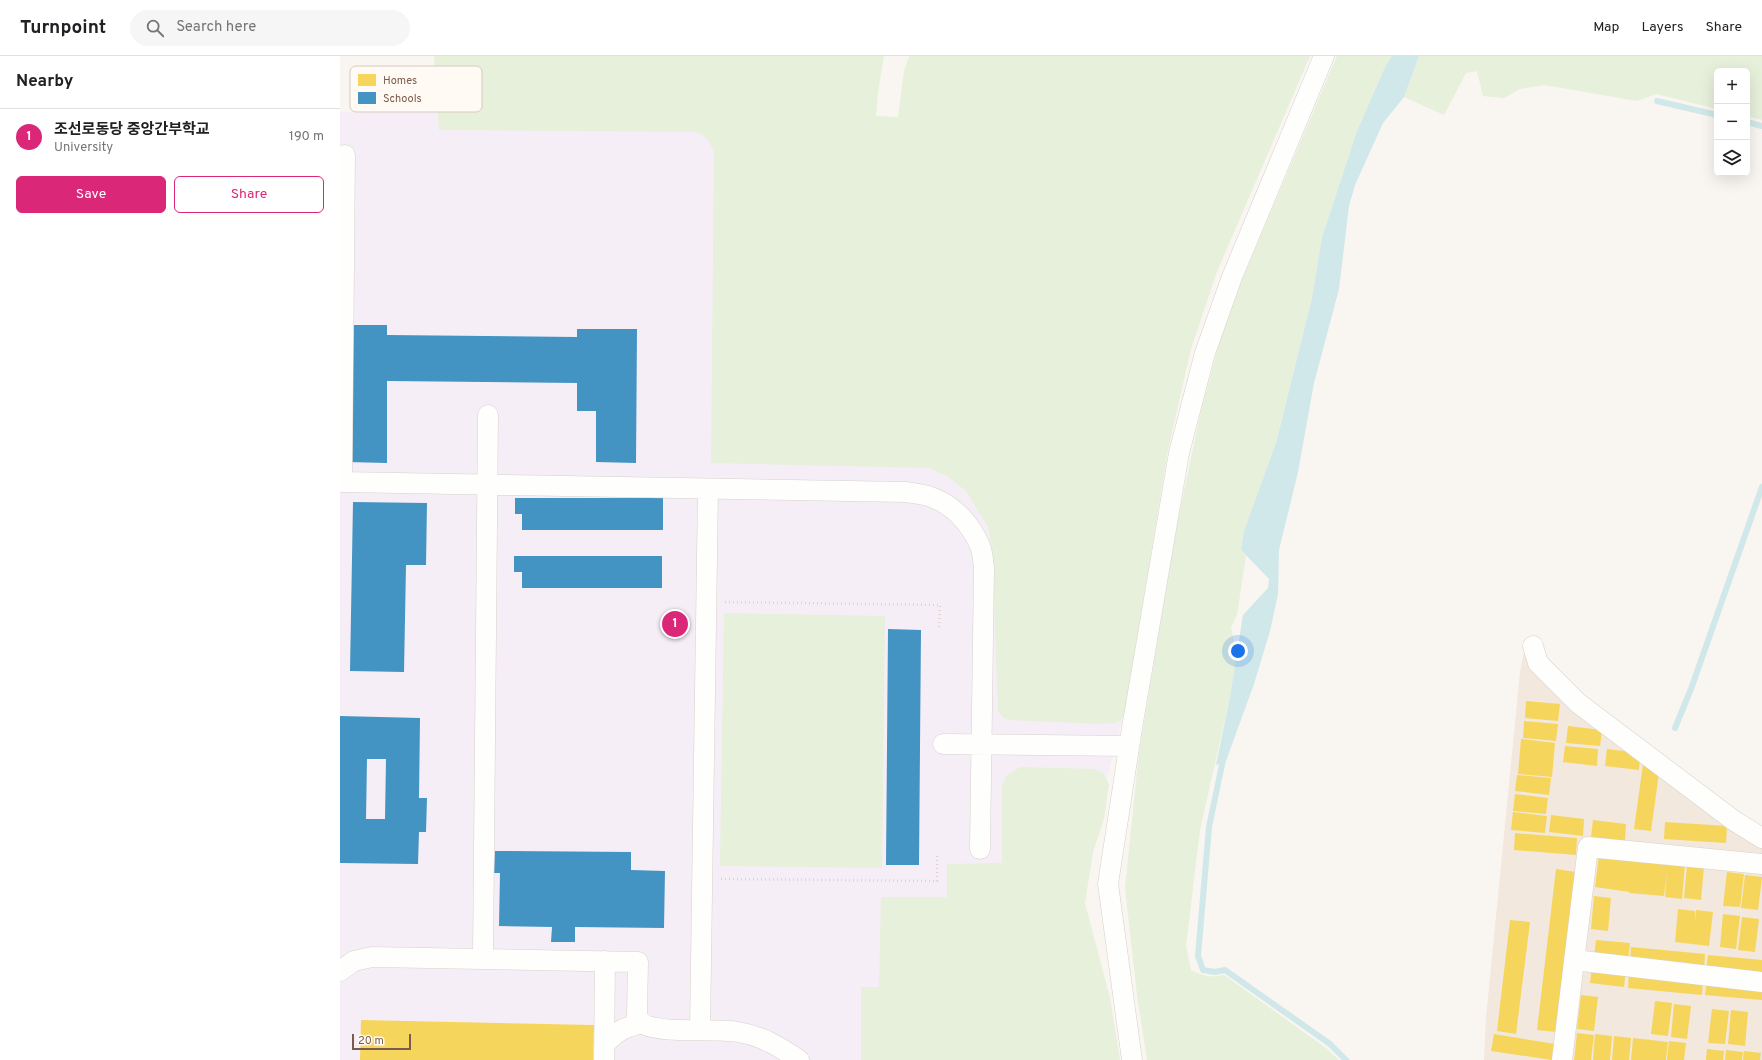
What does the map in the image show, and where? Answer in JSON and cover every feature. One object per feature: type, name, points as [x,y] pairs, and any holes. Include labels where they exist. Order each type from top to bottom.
[{"type":"street","points":[[1132,1060],[1108,884],[1129,746],[1179,453],[1205,353],[1232,277],[1324,56]]},
{"type":"street","points":[[345,155],[342,482],[906,492],[928,495],[943,502],[957,512],[972,530],[981,548],[984,568],[980,849]]},
{"type":"street","points":[[483,958],[488,415]]},
{"type":"street","points":[[700,1030],[708,489]]},
{"type":"street","points":[[1533,646],[1538,663],[1578,703],[1733,820],[1762,838]]},
{"type":"street","points":[[943,744],[1129,746]]},
{"type":"street","points":[[1562,1060],[1588,847],[1762,864]]},
{"type":"street","points":[[340,971],[354,961],[372,957],[638,962],[637,1017],[643,1023],[658,1028],[737,1032],[758,1036],[779,1046],[799,1060]]},
{"type":"street","points":[[1574,960],[1762,982]]},
{"type":"street","points":[[604,1053],[605,961]]},
{"type":"street","points":[[604,1053],[617,1032],[630,1026],[643,1023]]},
{"type":"path","points":[[707,601],[940,605],[939,630]]},
{"type":"path","points":[[703,879],[937,882],[938,856]]},
{"type":"shaded area","points":[[588,103],[747,115],[957,462],[1125,711],[1075,898],[1096,1060],[340,1060],[340,112],[482,112],[482,107]]},
{"type":"shaded area","points":[[1526,643],[1582,700],[1762,828],[1762,1060],[1484,1060],[1486,1018],[1520,672]]},
{"type":"green space","points":[[434,56],[884,56],[876,116],[898,117],[904,71],[909,56],[1310,56],[1216,274],[1191,349],[1168,450],[1125,711],[1120,721],[1115,723],[1100,724],[1009,720],[1003,718],[998,711],[992,549],[988,527],[966,491],[947,476],[929,468],[711,463],[714,151],[707,138],[696,132],[439,130],[438,112],[482,112],[482,66],[435,66]]},
{"type":"green space","points":[[1337,56],[1392,56],[1385,67],[1357,131],[1322,237],[1312,298],[1276,443],[1244,531],[1241,550],[1246,556],[1237,615],[1231,628],[1237,654],[1230,697],[1200,830],[1186,946],[1191,970],[1207,976],[1224,975],[1326,1048],[1339,1060],[1147,1060],[1137,995],[1125,888],[1139,753],[1175,534],[1201,411],[1221,337],[1242,280]]},
{"type":"green space","points":[[1419,56],[1762,56],[1762,120],[1750,117],[1750,68],[1714,68],[1714,108],[1656,94],[1637,101],[1544,85],[1520,89],[1504,98],[1483,96],[1477,71],[1466,73],[1444,115],[1404,97]]},
{"type":"green space","points":[[724,613],[885,616],[882,868],[720,866]]},
{"type":"green space","points":[[1020,767],[1095,769],[1103,773],[1109,784],[1104,819],[1093,852],[1085,903],[1110,998],[1120,1060],[861,1060],[861,987],[879,987],[881,897],[947,897],[947,864],[1002,863],[1002,785],[1007,775]]},
{"type":"water","points":[[1392,56],[1419,56],[1404,97],[1383,123],[1355,185],[1349,206],[1339,289],[1314,383],[1298,472],[1279,550],[1278,594],[1270,631],[1254,684],[1226,761],[1216,765],[1230,697],[1243,615],[1268,588],[1269,579],[1241,550],[1244,531],[1276,443],[1312,298],[1322,237],[1357,131],[1385,67]]},
{"type":"building: Homes","points":[[1526,701],[1560,704],[1558,721],[1525,718]]},
{"type":"building: Homes","points":[[1524,721],[1558,724],[1556,741],[1523,738]]},
{"type":"building: Homes","points":[[1568,726],[1602,730],[1600,746],[1566,743]]},
{"type":"building: Homes","points":[[1521,739],[1555,743],[1552,777],[1518,774]]},
{"type":"building: Homes","points":[[1565,746],[1598,749],[1597,766],[1563,762]]},
{"type":"building: Homes","points":[[1607,749],[1640,753],[1639,770],[1605,766]]},
{"type":"building: Homes","points":[[1643,764],[1660,766],[1651,831],[1634,829]]},
{"type":"building: Homes","points":[[1517,775],[1551,778],[1549,795],[1515,791]]},
{"type":"building: Homes","points":[[1515,794],[1548,798],[1546,814],[1513,811]]},
{"type":"building: Homes","points":[[1513,812],[1547,816],[1545,833],[1511,830]]},
{"type":"building: Homes","points":[[1551,815],[1584,819],[1583,836],[1549,832]]},
{"type":"building: Homes","points":[[1593,820],[1626,824],[1625,841],[1591,837]]},
{"type":"building: Homes","points":[[1665,822],[1727,826],[1726,843],[1664,839]]},
{"type":"building: Homes","points":[[1515,833],[1577,838],[1576,855],[1514,850]]},
{"type":"building: Homes","points":[[1599,854],[1685,865],[1682,899],[1665,897],[1667,873],[1664,896],[1629,893],[1630,892],[1595,887]]},
{"type":"building: Homes","points":[[1687,865],[1704,867],[1701,900],[1684,898]]},
{"type":"building: Homes","points":[[1556,869],[1576,872],[1557,1032],[1537,1030]]},
{"type":"building: Homes","points":[[1727,872],[1744,874],[1740,907],[1723,906]]},
{"type":"building: Homes","points":[[1745,875],[1762,877],[1758,910],[1741,908]]},
{"type":"building: Homes","points":[[1594,896],[1611,898],[1608,931],[1591,929]]},
{"type":"building: Homes","points":[[1678,909],[1695,911],[1695,921],[1696,910],[1713,912],[1709,946],[1675,942]]},
{"type":"building: Homes","points":[[1723,914],[1740,916],[1736,949],[1720,947]]},
{"type":"building: Homes","points":[[1742,917],[1759,919],[1755,952],[1738,950]]},
{"type":"building: Homes","points":[[1510,920],[1530,922],[1516,1034],[1497,1031]]},
{"type":"building: Homes","points":[[1596,940],[1630,943],[1628,960],[1594,957]]},
{"type":"building: Homes","points":[[1631,947],[1705,954],[1704,970],[1630,962]]},
{"type":"building: Homes","points":[[1708,955],[1762,960],[1762,976],[1706,970]]},
{"type":"building: Homes","points":[[1592,966],[1626,970],[1624,987],[1590,983]]},
{"type":"building: Homes","points":[[1629,972],[1703,980],[1702,995],[1628,988]]},
{"type":"building: Homes","points":[[1707,979],[1762,985],[1762,1000],[1705,995]]},
{"type":"building: Homes","points":[[1581,995],[1598,997],[1594,1031],[1577,1029]]},
{"type":"building: Homes","points":[[1655,1001],[1672,1003],[1668,1036],[1651,1034]]},
{"type":"building: Homes","points":[[1674,1004],[1691,1006],[1687,1039],[1671,1037]]},
{"type":"building: Homes","points":[[1712,1009],[1729,1011],[1725,1044],[1708,1043]]},
{"type":"building: Homes","points":[[1731,1010],[1748,1012],[1745,1046],[1728,1044]]},
{"type":"building: Homes","points":[[361,1020],[594,1025],[593,1060],[360,1060]]},
{"type":"building: Homes","points":[[1577,1033],[1594,1035],[1591,1060],[1574,1060]]},
{"type":"building: Homes","points":[[1494,1034],[1555,1044],[1552,1060],[1491,1051]]},
{"type":"building: Homes","points":[[1595,1034],[1612,1036],[1610,1060],[1593,1060]]},
{"type":"building: Homes","points":[[1614,1036],[1631,1038],[1629,1060],[1612,1060]]},
{"type":"building: Homes","points":[[1633,1038],[1668,1042],[1666,1060],[1631,1060]]},
{"type":"building: Homes","points":[[1669,1041],[1686,1043],[1684,1060],[1667,1060]]},
{"type":"building: Homes","points":[[1707,1049],[1724,1051],[1723,1060],[1706,1060]]},
{"type":"building: Homes","points":[[1726,1050],[1743,1052],[1742,1060],[1725,1060]]},
{"type":"building: Homes","points":[[1744,1051],[1761,1053],[1760,1060],[1743,1060]]},
{"type":"building: Schools","points":[[349,325],[387,325],[387,335],[577,337],[577,329],[637,329],[636,463],[596,462],[596,411],[577,411],[577,383],[387,381],[387,463],[347,462]]},
{"type":"building: Schools","points":[[515,498],[663,498],[663,530],[522,530],[522,514],[515,514]]},
{"type":"building: Schools","points":[[353,502],[427,503],[426,565],[406,565],[404,672],[350,671]]},
{"type":"building: Schools","points":[[514,556],[662,556],[662,588],[522,588],[522,572],[514,572]]},
{"type":"building: Schools","points":[[888,629],[921,630],[919,865],[886,865]]},
{"type":"building: Schools","points":[[340,716],[420,718],[419,798],[427,798],[426,832],[419,832],[418,864],[340,863]],"holes":[[[367,759],[386,759],[385,819],[366,819]]]},
{"type":"building: Schools","points":[[495,851],[631,852],[631,870],[665,871],[664,928],[575,927],[575,942],[551,942],[552,927],[499,926],[500,873],[494,873]]},
{"type":"waterway","points":[[1657,101],[1714,114]]},
{"type":"waterway","points":[[1750,123],[1762,126]]},
{"type":"waterway","points":[[1675,728],[1691,689],[1762,487]]},
{"type":"waterway","points":[[1224,755],[1209,827],[1198,956],[1203,970],[1215,972],[1225,970],[1330,1044],[1346,1060]]},
{"type":"place","name":"조선로동당 중앙간부학교","points":[[675,624]]}]
